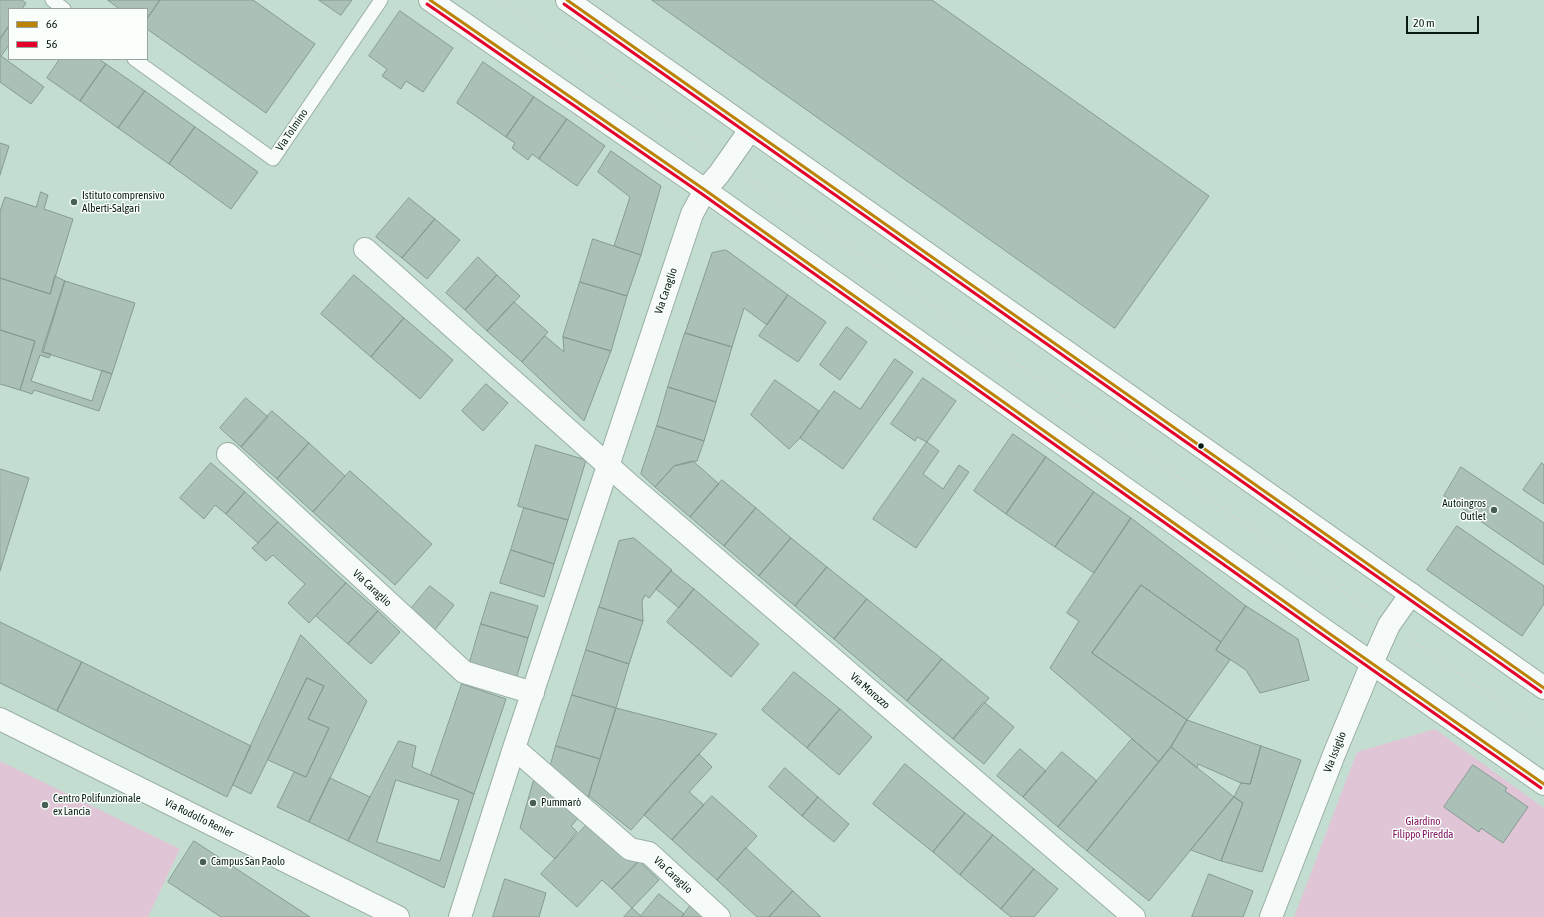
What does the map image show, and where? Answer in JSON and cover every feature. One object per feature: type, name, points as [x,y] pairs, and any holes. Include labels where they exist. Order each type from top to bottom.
[{"type":"street","points":[[430,0],[705,190],[1544,784]]},
{"type":"street","points":[[567,0],[1544,688]]},
{"type":"street","name":"Via Caraglio","points":[[460,917],[607,465],[692,214],[705,190],[750,130]]},
{"type":"street","points":[[365,250],[607,465]]},
{"type":"street","name":"Via Caraglio","points":[[228,454],[464,672],[533,693]]},
{"type":"street","name":"Via Morozzo","points":[[607,465],[1134,917]]},
{"type":"street","name":"Via Issiglio","points":[[1271,917],[1335,752],[1372,663],[1389,625],[1412,594]]},
{"type":"street","name":"Via Rodolfo Renier","points":[[0,720],[398,917]]},
{"type":"street","name":"Via Caraglio","points":[[514,748],[630,849],[649,853],[718,917]]},
{"type":"lane","points":[[52,0],[63,8]]},
{"type":"lane","name":"Via Tolmino","points":[[135,60],[273,159],[381,0]]},
{"type":"path","points":[[499,0],[727,162],[1544,733]]},
{"type":"green space","name":"Giardino Filippo Piredda","points":[[1435,729],[1544,808],[1544,917],[1294,917],[1357,752]]},
{"type":"green space","name":"Centro Polifunzionale ex Lancia","points":[[0,761],[180,849],[148,917],[0,917]]},
{"type":"building","points":[[0,0],[22,0],[26,3],[23,8],[8,8],[8,27],[0,39]]},
{"type":"building","points":[[108,0],[160,0],[148,18],[148,8],[119,8]]},
{"type":"building","points":[[160,0],[253,0],[315,44],[266,113],[148,30],[148,18]]},
{"type":"building","points":[[319,0],[352,0],[341,15]]},
{"type":"building","points":[[652,0],[932,0],[1209,196],[1115,328]]},
{"type":"building","points":[[400,11],[453,48],[423,92],[406,81],[401,89],[382,76],[387,69],[369,56]]},
{"type":"building","points":[[8,27],[8,46],[1,56],[44,87],[31,104],[0,82],[0,39]]},
{"type":"building","points":[[59,60],[100,60],[106,64],[80,101],[47,78]]},
{"type":"building","points":[[483,62],[534,97],[506,137],[457,103]]},
{"type":"building","points":[[106,64],[145,91],[118,128],[80,101]]},
{"type":"building","points":[[145,91],[195,127],[169,164],[118,128]]},
{"type":"building","points":[[534,97],[567,119],[539,159],[532,154],[528,160],[512,148],[515,143],[506,137]]},
{"type":"building","points":[[567,119],[605,146],[577,186],[539,159]]},
{"type":"building","points":[[195,127],[258,172],[231,209],[169,164]]},
{"type":"building","points":[[0,143],[9,146],[0,175]]},
{"type":"building","points":[[611,151],[661,186],[641,255],[614,246],[630,197],[598,172]]},
{"type":"building","points":[[41,192],[48,195],[44,209],[73,219],[50,294],[0,278],[0,211],[5,197],[36,207]]},
{"type":"building","points":[[409,198],[435,219],[402,258],[376,237]]},
{"type":"building","points":[[435,219],[460,240],[427,279],[402,258]]},
{"type":"building","points":[[593,239],[641,255],[627,296],[580,282]]},
{"type":"building","points":[[726,250],[788,295],[767,325],[744,308],[732,347],[685,333],[712,253]]},
{"type":"building","points":[[478,257],[497,275],[465,310],[446,293]]},
{"type":"building","points":[[354,275],[404,318],[371,357],[321,314]]},
{"type":"building","points":[[497,275],[520,296],[487,331],[465,310]]},
{"type":"building","points":[[55,276],[65,281],[43,352],[51,354],[49,358],[40,355],[31,381],[92,401],[102,370],[112,374],[99,411],[34,390],[32,394],[20,390],[35,341],[0,330],[0,278],[50,294]]},
{"type":"building","points":[[65,281],[135,303],[112,374],[42,352]]},
{"type":"building","points":[[580,282],[627,296],[611,351],[563,337]]},
{"type":"building","points":[[788,295],[826,322],[798,362],[759,336]]},
{"type":"building","points":[[514,302],[548,332],[522,362],[487,331]]},
{"type":"building","points":[[404,318],[453,360],[420,399],[371,357]]},
{"type":"building","points":[[847,327],[867,342],[840,380],[820,365]]},
{"type":"building","points":[[0,330],[35,341],[20,390],[0,384]]},
{"type":"building","points":[[685,333],[732,347],[716,402],[668,387]]},
{"type":"building","points":[[545,336],[564,352],[563,337],[611,351],[584,421],[522,362]]},
{"type":"building","points":[[895,359],[913,372],[843,469],[800,438],[834,391],[860,409]]},
{"type":"building","points":[[923,378],[956,401],[927,442],[917,437],[915,441],[891,424]]},
{"type":"building","points":[[775,380],[819,411],[800,438],[789,449],[751,415]]},
{"type":"building","points":[[486,384],[508,403],[483,431],[462,411]]},
{"type":"building","points":[[668,387],[716,402],[704,441],[657,426]]},
{"type":"building","points":[[246,398],[268,417],[241,447],[220,428]]},
{"type":"building","points":[[272,411],[309,443],[277,479],[241,447]]},
{"type":"building","points":[[657,426],[704,441],[697,461],[674,466],[655,487],[641,474]]},
{"type":"building","points":[[1013,434],[1046,457],[1006,514],[974,491]]},
{"type":"building","points":[[927,442],[939,451],[923,474],[943,489],[959,465],[969,472],[916,548],[873,519]]},
{"type":"building","points":[[309,443],[345,476],[313,512],[277,479]]},
{"type":"building","points":[[536,445],[586,460],[568,520],[518,506]]},
{"type":"building","points":[[1046,457],[1094,492],[1055,547],[1006,514]]},
{"type":"building","points":[[693,461],[719,484],[690,517],[655,487],[674,466]]},
{"type":"building","points":[[211,463],[245,492],[226,514],[215,505],[204,519],[180,498]]},
{"type":"building","points":[[1542,463],[1544,465],[1544,504],[1523,490]]},
{"type":"building","name":"Autoingros Outlet","points":[[1461,467],[1544,523],[1544,565],[1444,496]]},
{"type":"building","points":[[0,469],[29,478],[0,571]]},
{"type":"building","points":[[350,471],[432,544],[395,585],[313,512]]},
{"type":"building","points":[[722,480],[756,508],[724,546],[690,517]]},
{"type":"building","points":[[245,492],[278,522],[258,543],[226,514]]},
{"type":"building","points":[[1094,492],[1131,518],[1094,573],[1055,547]]},
{"type":"building","points":[[524,508],[568,520],[554,564],[511,550]]},
{"type":"building","points":[[756,508],[791,538],[759,576],[724,546]]},
{"type":"building","points":[[1131,518],[1246,606],[1221,642],[1141,585],[1092,653],[1187,720],[1171,747],[1159,762],[1050,668],[1079,621],[1067,613]]},
{"type":"building","points":[[278,522],[346,583],[309,623],[288,603],[305,584],[273,555],[266,561],[252,548]]},
{"type":"building","points":[[1457,526],[1544,586],[1544,604],[1522,636],[1427,570]]},
{"type":"building","points":[[634,538],[672,570],[649,598],[645,595],[642,601],[643,621],[599,607],[619,541]]},
{"type":"building","points":[[791,538],[827,567],[795,606],[759,576]]},
{"type":"building","points":[[511,550],[554,564],[544,597],[500,583]]},
{"type":"building","points":[[827,567],[867,599],[834,639],[795,606]]},
{"type":"building","points":[[671,571],[694,589],[679,608],[656,589]]},
{"type":"building","points":[[346,583],[378,611],[348,644],[316,616]]},
{"type":"building","points":[[1141,585],[1221,642],[1216,650],[1230,660],[1187,720],[1092,653]]},
{"type":"building","points":[[430,586],[454,605],[434,631],[409,611]]},
{"type":"building","points":[[694,589],[759,644],[731,677],[667,622]]},
{"type":"building","points":[[491,592],[538,606],[528,638],[481,624]]},
{"type":"building","points":[[867,599],[942,659],[907,701],[834,639]]},
{"type":"building","points":[[1246,606],[1298,639],[1309,680],[1260,693],[1246,670],[1216,650]]},
{"type":"building","points":[[599,607],[643,621],[629,664],[586,650]]},
{"type":"building","points":[[378,611],[400,632],[371,664],[348,644]]},
{"type":"building","points":[[0,622],[82,662],[57,711],[0,683]]},
{"type":"building","points":[[481,624],[528,638],[515,683],[468,669]]},
{"type":"building","points":[[301,635],[367,701],[309,822],[277,807],[294,772],[306,777],[329,728],[308,719],[324,686],[307,678],[251,794],[233,785]]},
{"type":"building","points":[[586,650],[629,664],[616,708],[572,695]]},
{"type":"building","points":[[942,659],[989,698],[953,739],[907,701]]},
{"type":"building","points":[[82,662],[251,746],[227,797],[57,711]]},
{"type":"building","points":[[794,672],[840,709],[807,748],[762,710]]},
{"type":"building","points":[[307,678],[324,686],[308,719],[329,728],[306,777],[268,760]]},
{"type":"building","points":[[462,684],[506,699],[474,794],[431,775]]},
{"type":"building","points":[[572,695],[616,708],[600,759],[556,746]]},
{"type":"building","points":[[984,702],[1014,727],[984,764],[953,739]]},
{"type":"building","points":[[616,708],[717,734],[631,830],[589,796]]},
{"type":"building","points":[[840,709],[872,737],[839,775],[807,748]]},
{"type":"building","points":[[1187,720],[1261,746],[1250,784],[1241,783],[1198,764],[1197,768],[1171,747]]},
{"type":"building","points":[[1132,739],[1159,762],[1087,851],[1058,827]]},
{"type":"building","points":[[399,741],[416,746],[412,767],[474,794],[444,888],[348,841]]},
{"type":"building","points":[[556,746],[600,759],[586,804],[549,771]]},
{"type":"building","points":[[1261,746],[1301,760],[1262,872],[1221,861],[1243,803],[1234,797],[1241,783],[1250,784]]},
{"type":"building","points":[[1171,747],[1234,797],[1149,901],[1087,851]]},
{"type":"building","points":[[1020,749],[1046,771],[1023,797],[997,776]]},
{"type":"building","points":[[1062,752],[1097,781],[1058,827],[1023,797]]},
{"type":"building","points":[[699,754],[712,767],[689,792],[704,805],[672,840],[644,815]]},
{"type":"building","points":[[905,764],[965,813],[933,852],[873,804]]},
{"type":"building","points":[[1473,765],[1507,788],[1505,791],[1528,807],[1503,843],[1481,828],[1479,832],[1444,807]]},
{"type":"building","points":[[785,768],[818,797],[802,816],[769,787]]},
{"type":"building","points":[[330,778],[370,797],[348,841],[309,822]]},
{"type":"building","points":[[541,779],[581,815],[571,826],[577,832],[555,859],[520,828],[533,782]]},
{"type":"building","points":[[396,780],[459,800],[440,861],[377,842]]},
{"type":"building","points":[[712,796],[757,836],[717,880],[672,840]]},
{"type":"building","points":[[818,797],[849,824],[834,842],[802,816]]},
{"type":"building","points":[[1234,797],[1243,803],[1221,861],[1191,850]]},
{"type":"building","points":[[965,813],[993,835],[960,875],[933,852]]},
{"type":"building","points":[[593,818],[639,861],[612,889],[602,880],[577,907],[541,874]]},
{"type":"building","points":[[993,835],[1034,869],[1001,909],[960,875]]},
{"type":"building","name":"Campus San Paolo","points":[[194,841],[310,917],[221,917],[168,882]]},
{"type":"building","points":[[746,848],[793,891],[769,917],[757,917],[717,880]]},
{"type":"building","points":[[639,861],[659,880],[632,908],[612,889]]},
{"type":"building","points":[[1034,869],[1058,889],[1034,917],[1011,917],[1001,909]]},
{"type":"building","points":[[1209,874],[1253,891],[1243,917],[1192,917]]},
{"type":"building","points":[[505,879],[546,893],[539,917],[493,917]]},
{"type":"building","points":[[793,891],[821,917],[769,917]]},
{"type":"building","points":[[659,894],[684,914],[682,917],[641,916]]},
{"type":"building","points":[[690,906],[706,917],[682,917]]},
{"type":"building","points":[[632,908],[641,916],[642,917],[624,917]]},
{"type":"transit line","name":"66","points":[[430,0],[705,190],[1330,634],[1544,784]]},
{"type":"transit line","name":"66","points":[[567,0],[1544,688]]},
{"type":"transit line","name":"56","points":[[427,4],[702,194],[1327,638],[1541,788]]},
{"type":"transit line","name":"56","points":[[564,4],[1541,692]]},
{"type":"place","name":"Istituto comprensivo Alberti-Salgari","points":[[74,202]]},
{"type":"place","name":"Autoingros Outlet","points":[[1494,510]]},
{"type":"place","name":"Pummarò","points":[[533,803]]},
{"type":"place","name":"Centro Polifunzionale ex Lancia","points":[[45,805]]},
{"type":"place","name":"Campus San Paolo","points":[[203,862]]}]
